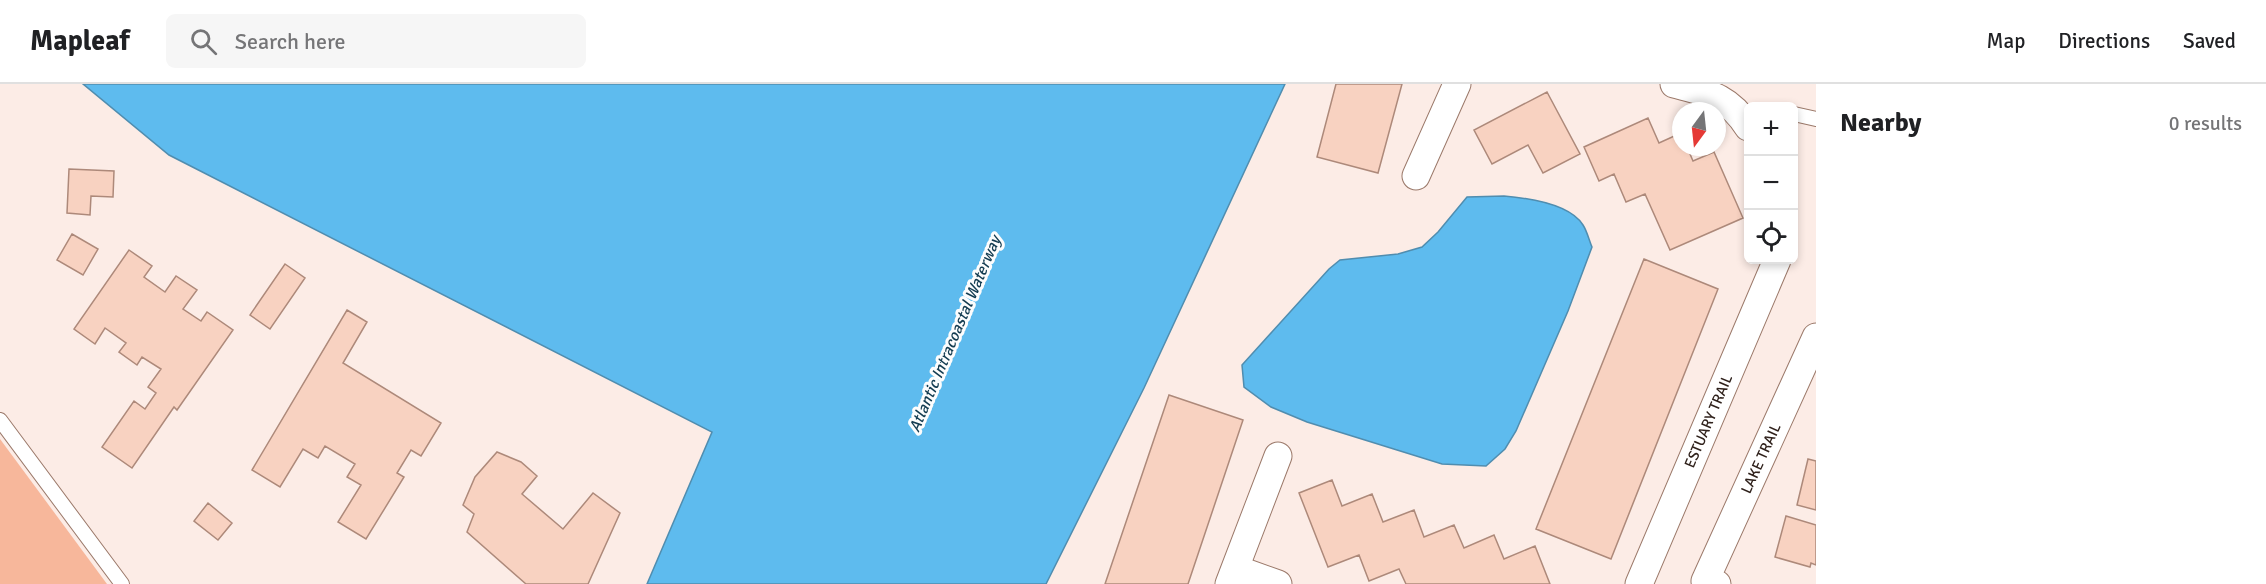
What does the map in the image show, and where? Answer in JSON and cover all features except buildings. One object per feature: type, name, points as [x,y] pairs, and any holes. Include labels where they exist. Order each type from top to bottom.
[{"type":"street","points":[[1416,176],[1457,84]]},
{"type":"street","points":[[1674,84],[1717,95],[1744,117]]},
{"type":"street","name":"ESTUARY TRAIL","points":[[1639,584],[1775,264]]},
{"type":"street","name":"LAKE TRAIL","points":[[1711,582],[1816,337]]},
{"type":"street","points":[[1278,456],[1233,576],[1278,584]]},
{"type":"lane","points":[[1798,115],[1816,119]]},
{"type":"lane","points":[[0,420],[122,584]]},
{"type":"shaded area","points":[[0,439],[107,584],[0,584]]},
{"type":"water","name":"Atlantic Intracoastal Waterway","points":[[83,84],[1285,84],[1144,388],[1046,584],[647,584],[712,432],[169,155]]},
{"type":"water","points":[[1504,196],[1547,203],[1568,211],[1583,225],[1592,247],[1568,311],[1516,431],[1505,449],[1486,466],[1442,464],[1307,422],[1271,407],[1244,387],[1242,365],[1329,269],[1340,260],[1398,254],[1422,247],[1438,232],[1467,197]]}]
